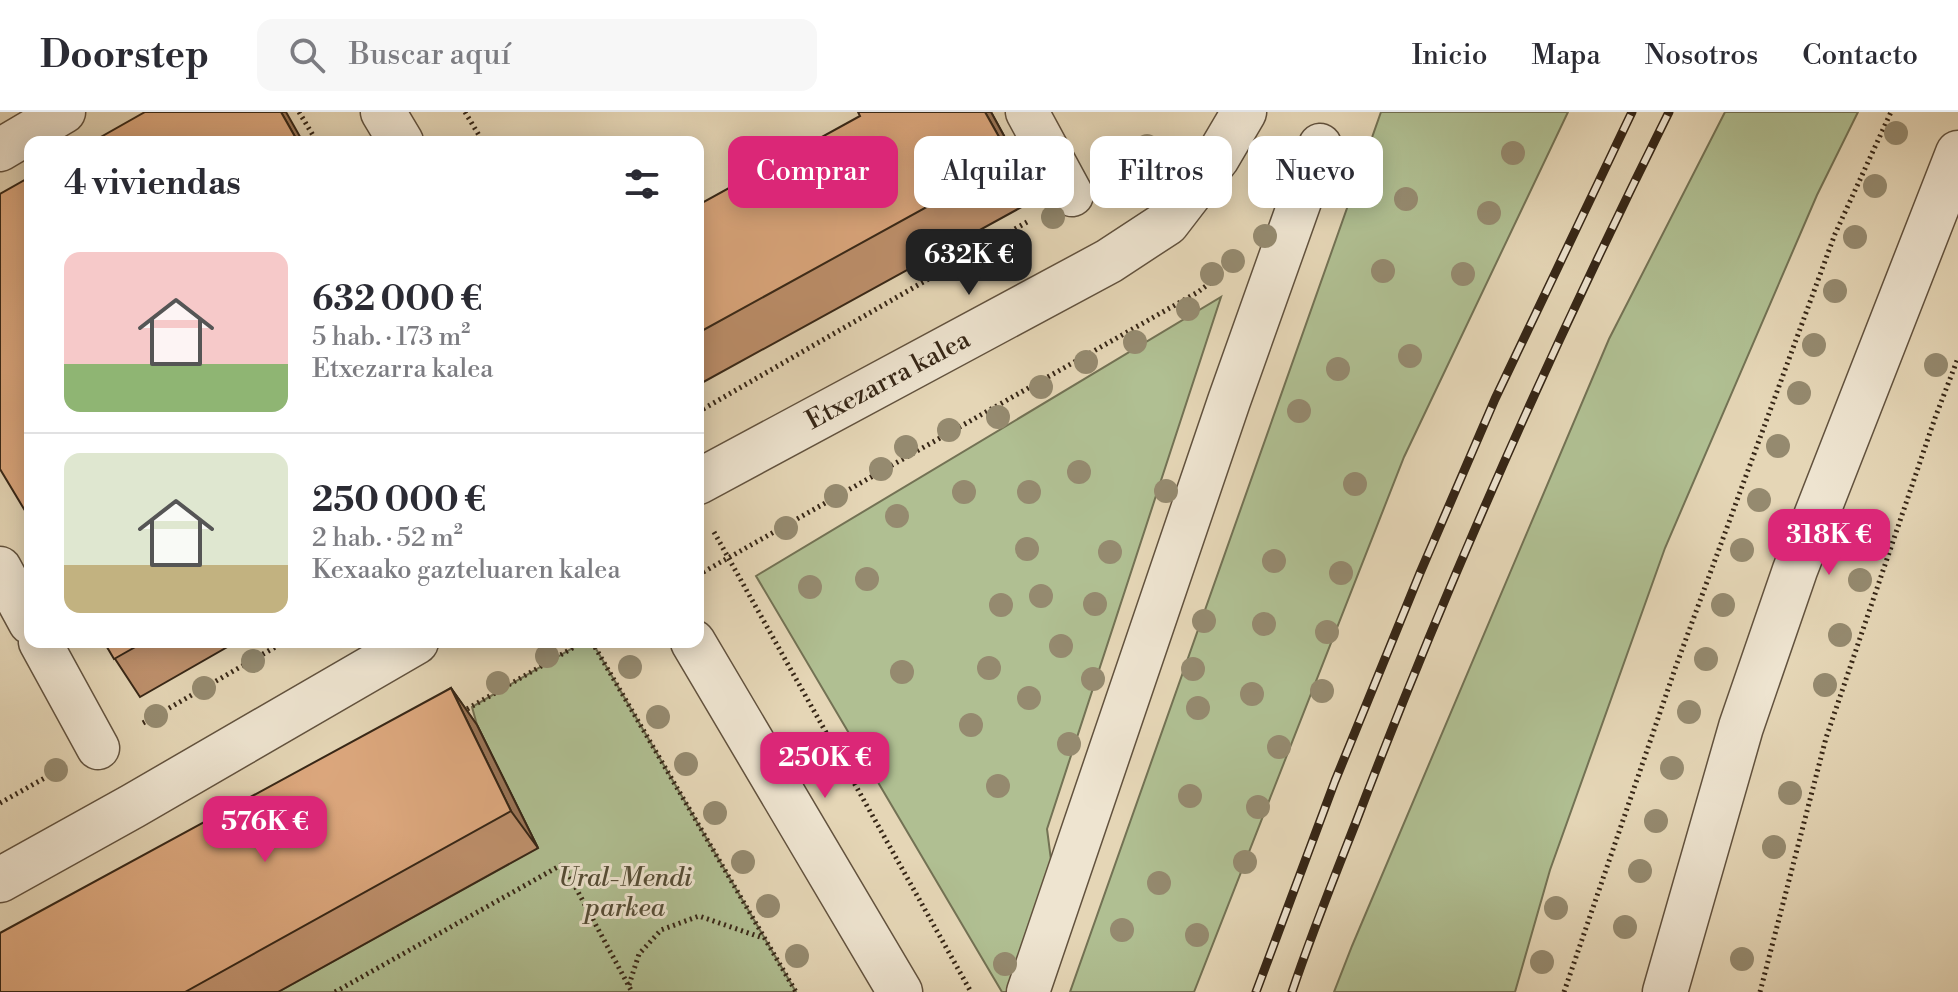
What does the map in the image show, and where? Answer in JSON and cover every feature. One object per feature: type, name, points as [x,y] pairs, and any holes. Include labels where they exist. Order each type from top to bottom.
[{"type":"street","points":[[0,150],[64,112]]},
{"type":"street","points":[[383,112],[397,136]]},
{"type":"street","points":[[1027,112],[1040,136]]},
{"type":"street","name":"Etxezarra kalea","points":[[704,479],[1109,261],[1167,223],[1217,158],[1244,112]]},
{"type":"street","points":[[1665,992],[1741,727],[1795,570],[1958,153]]},
{"type":"street","points":[[1028,992],[1298,208]]},
{"type":"street","points":[[0,568],[24,612]]},
{"type":"street","points":[[43,648],[98,748]]},
{"type":"street","points":[[0,880],[406,648]]},
{"type":"street","points":[[697,648],[900,992]]},
{"type":"path","points":[[299,112],[313,136]]},
{"type":"path","points":[[465,112],[479,136]]},
{"type":"path","points":[[1564,992],[1676,666],[1835,234],[1891,112]]},
{"type":"path","points":[[704,409],[1050,208]]},
{"type":"path","points":[[704,572],[1184,300],[1220,275]]},
{"type":"path","points":[[1760,992],[1826,738],[1958,358]]},
{"type":"path","points":[[713,531],[971,992]]},
{"type":"path","points":[[98,748],[273,648]]},
{"type":"path","points":[[458,714],[573,648]]},
{"type":"path","points":[[596,648],[796,992]]},
{"type":"path","points":[[335,992],[563,864],[630,989]]},
{"type":"path","points":[[630,989],[639,954],[661,930],[699,916],[765,938]]},
{"type":"green space","points":[[1381,112],[1568,112],[1404,457],[1194,992],[1070,992],[1347,208],[1383,208],[1383,136],[1373,136]]},
{"type":"green space","points":[[1725,112],[1858,112],[1817,195],[1665,548],[1550,870],[1515,992],[1334,992],[1609,339]]},
{"type":"green space","points":[[1221,297],[1047,829],[1053,875],[1009,992],[1002,992],[756,576]]},
{"type":"green space","name":"Ural-Mendi parkea","points":[[573,648],[595,648],[796,992],[278,992],[537,848],[477,725],[472,707]]},
{"type":"building","points":[[145,112],[281,112],[295,136],[103,136]]},
{"type":"building","points":[[858,112],[985,112],[998,136],[914,136],[914,208],[925,208],[704,330],[704,202],[728,189],[728,208],[898,208],[898,136],[824,136],[860,116]]},
{"type":"building","points":[[24,180],[24,509],[0,469],[0,194]]},
{"type":"building","points":[[108,648],[133,648],[114,659]]},
{"type":"building","points":[[451,688],[511,811],[185,992],[0,992],[0,933]]},
{"type":"railway","points":[[1256,992],[1335,781],[1420,573],[1495,399],[1632,112]]},
{"type":"railway","points":[[1292,992],[1391,731],[1465,552],[1544,374],[1669,112]]}]
